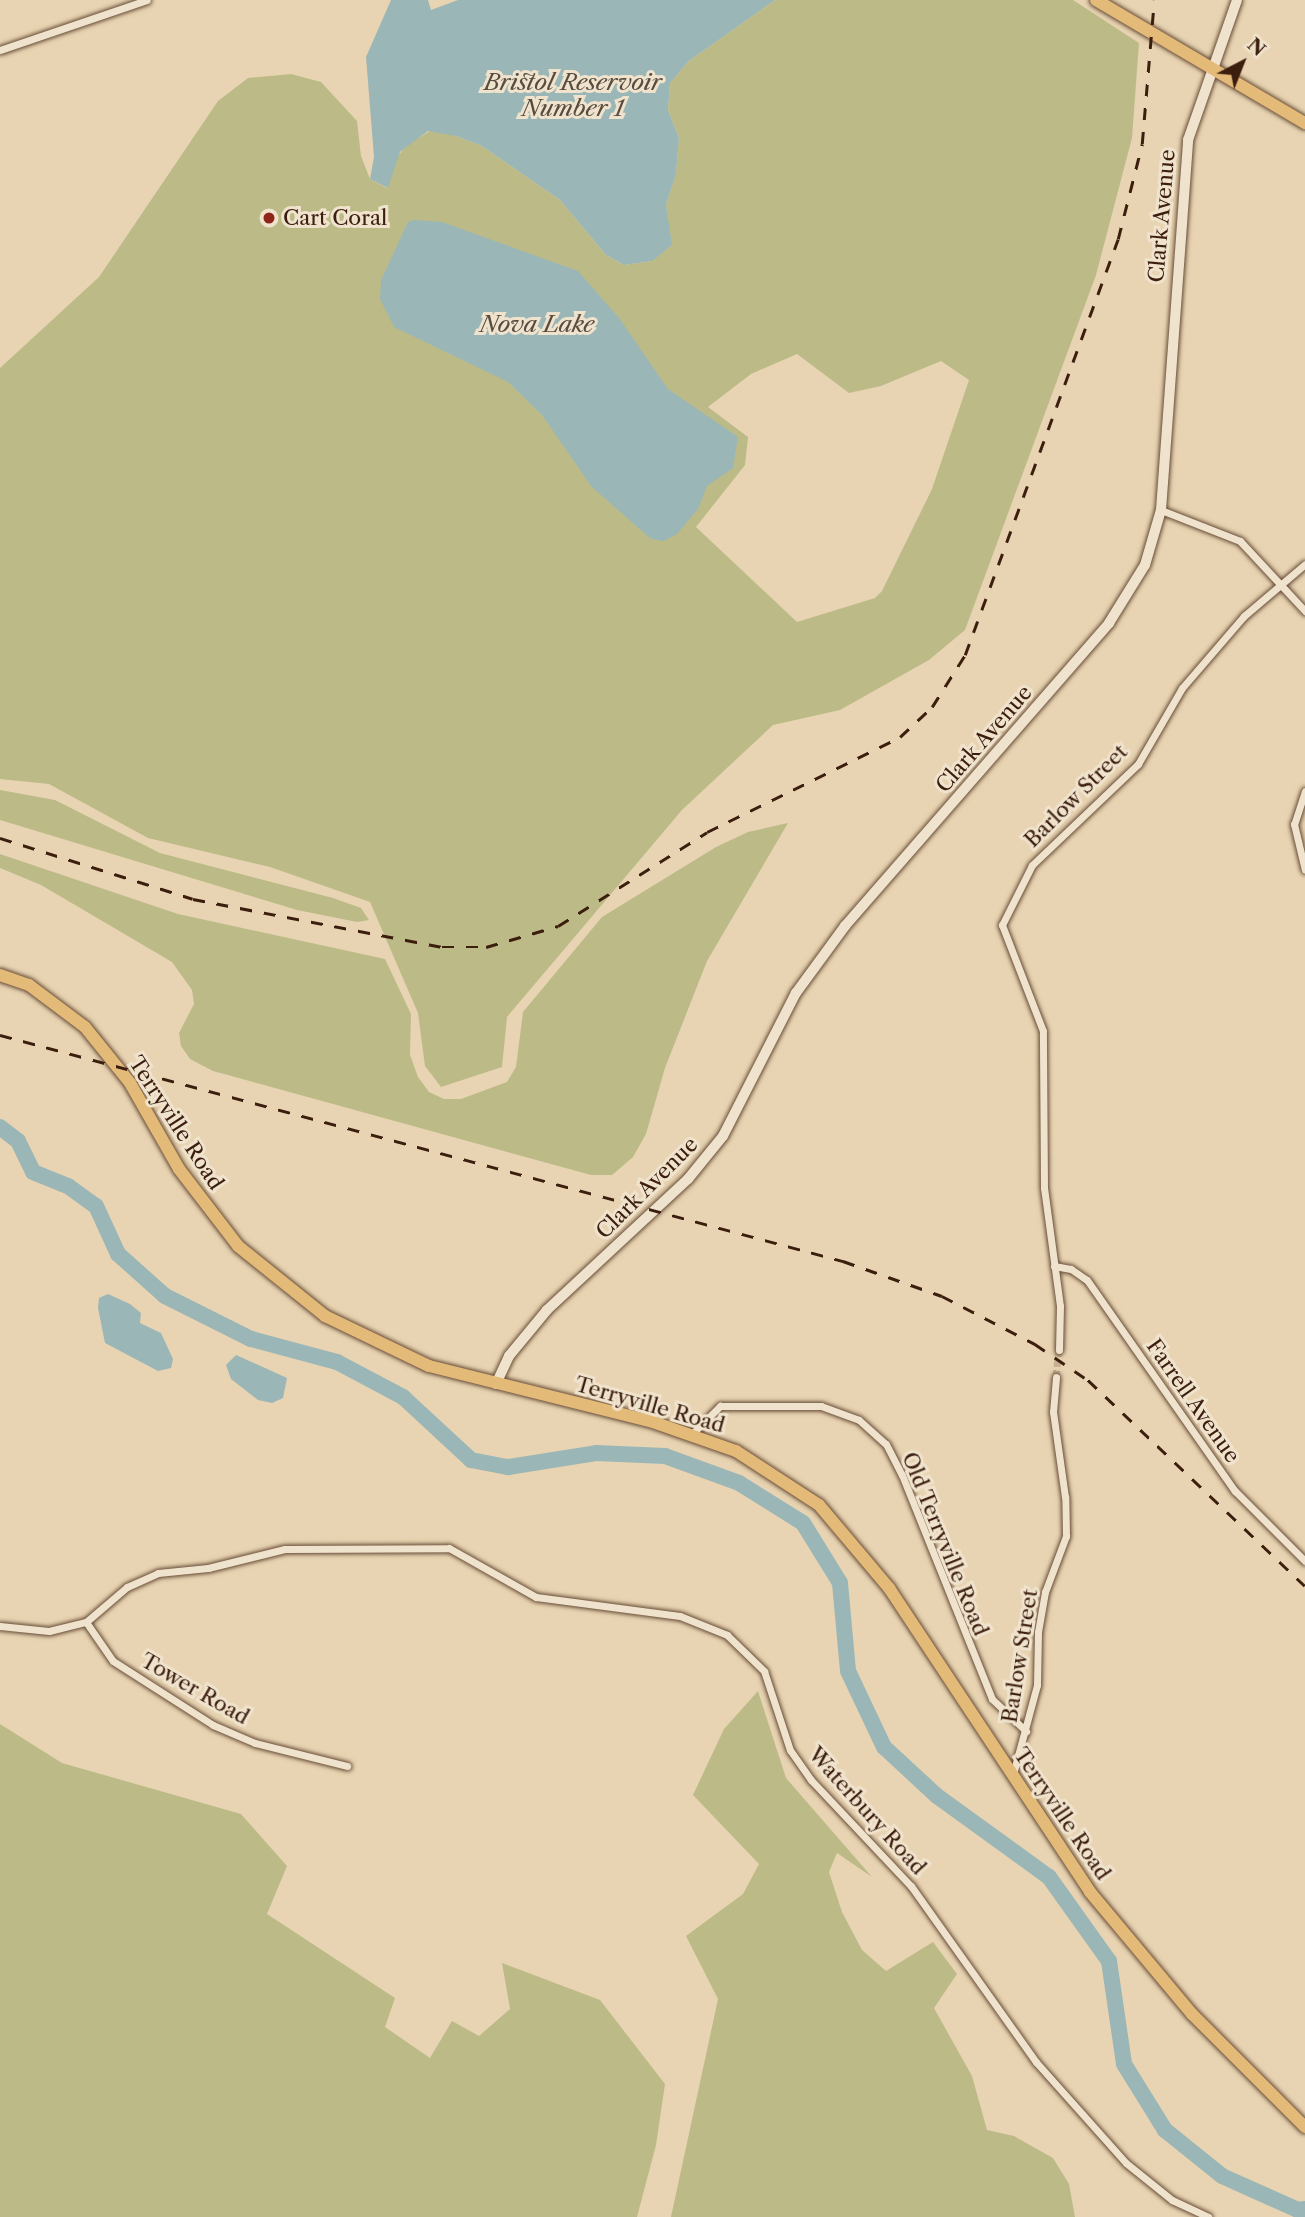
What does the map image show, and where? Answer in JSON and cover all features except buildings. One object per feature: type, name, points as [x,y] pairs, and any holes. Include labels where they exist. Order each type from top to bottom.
[{"type":"highway","points":[[1096,0],[1209,70],[1305,122]]},
{"type":"highway","name":"Terryville Road","points":[[0,975],[29,985],[85,1027],[130,1083],[178,1168],[238,1246],[281,1284],[325,1316],[377,1345],[439,1369],[692,1434],[736,1451],[781,1477],[842,1528],[890,1588],[1098,1902],[1192,2014],[1305,2127]]},
{"type":"main road","name":"Clark Avenue","points":[[496,1384],[509,1356],[539,1319],[688,1179],[723,1136],[796,993],[845,926],[1109,623],[1145,565],[1161,510],[1188,140],[1209,70],[1237,0]]},
{"type":"street","points":[[0,50],[147,0]]},
{"type":"street","points":[[1161,510],[1240,541],[1282,583],[1305,611]]},
{"type":"street","name":"Barlow Street","points":[[1059,1350],[1054,1266],[1044,1188],[1043,1031],[1002,925],[1032,865],[1138,764],[1182,688],[1244,616],[1305,564]]},
{"type":"street","points":[[1305,791],[1294,830],[1305,870]]},
{"type":"street","name":"Farrell Avenue","points":[[1054,1266],[1087,1280],[1236,1492],[1305,1561]]},
{"type":"street","name":"Barlow Street","points":[[1013,1774],[1037,1685],[1038,1632],[1045,1592],[1067,1527],[1053,1412],[1056,1377]]},
{"type":"street","name":"Old Terryville Road","points":[[692,1434],[719,1406],[821,1406],[859,1419],[886,1444],[902,1475],[992,1699],[1026,1731]]},
{"type":"street","name":"Waterbury Road","points":[[0,1626],[49,1631],[86,1622],[127,1587],[158,1573],[208,1568],[285,1549],[369,1552],[449,1548],[536,1597],[680,1616],[727,1635],[764,1671],[790,1750],[811,1780],[911,1886],[1036,2062],[1126,2163],[1172,2200],[1208,2217]]},
{"type":"street","name":"Tower Road","points":[[86,1622],[113,1661],[213,1725],[255,1743],[347,1766]]},
{"type":"shaded area","points":[[775,0],[1073,0],[1139,43],[1132,138],[1096,275],[965,630],[929,660],[840,710],[773,725],[682,810],[507,1017],[502,1067],[441,1087],[425,1066],[418,1013],[370,902],[270,867],[148,838],[49,784],[0,779],[0,368],[99,277],[218,101],[248,78],[291,74],[321,82],[357,121],[361,156],[370,179],[387,188],[394,161],[406,146],[433,129],[482,146],[560,200],[606,255],[624,265],[652,261],[668,223],[666,205],[676,174],[679,138],[668,110],[670,83],[689,61]],"holes":[[[797,354],[849,393],[881,386],[941,361],[969,380],[932,489],[882,591],[875,598],[797,622],[696,527],[745,465],[748,437],[708,407],[751,374]]]},
{"type":"shaded area","points":[[0,790],[55,800],[160,853],[333,898],[361,908],[369,920],[357,922],[297,910],[0,820]]},
{"type":"shaded area","points":[[788,823],[707,961],[665,1068],[646,1134],[633,1157],[612,1175],[591,1175],[213,1071],[190,1059],[181,1046],[179,1033],[194,1004],[192,990],[172,962],[41,885],[0,868],[0,854],[178,914],[385,959],[411,1014],[410,1055],[418,1077],[429,1092],[444,1099],[461,1099],[507,1082],[516,1067],[523,1012],[602,917],[716,847],[748,832]]},
{"type":"shaded area","points":[[758,1691],[786,1778],[872,1877],[837,1853],[829,1872],[842,1912],[862,1950],[886,1971],[933,1942],[957,1974],[934,2008],[972,2076],[987,2130],[1014,2136],[1053,2158],[1069,2184],[1075,2217],[671,2217],[718,1999],[686,1936],[743,1894],[759,1864],[693,1795],[724,1729]]},
{"type":"shaded area","points":[[0,1724],[62,1763],[241,1814],[287,1866],[267,1914],[395,1998],[385,2027],[430,2058],[452,2021],[479,2036],[510,2009],[502,1963],[600,2000],[665,2084],[656,2145],[637,2217],[0,2217]]},
{"type":"water","name":"Bristol Reservoir Number 1","points":[[391,0],[428,0],[431,10],[458,0],[775,0],[689,61],[670,83],[668,110],[679,138],[676,174],[666,205],[672,245],[652,261],[624,265],[606,255],[560,200],[482,146],[456,136],[428,131],[400,152],[388,188],[370,179],[374,157],[366,57]]},
{"type":"water","name":"Nova Lake","points":[[408,222],[442,222],[578,271],[619,318],[668,389],[738,437],[733,468],[707,486],[698,509],[677,534],[664,541],[651,539],[591,486],[542,415],[508,382],[394,327],[380,299],[381,280]]},
{"type":"water","points":[[108,1294],[130,1304],[141,1313],[140,1323],[161,1333],[173,1359],[171,1368],[158,1371],[105,1343],[98,1308],[99,1298]]},
{"type":"water","points":[[236,1355],[287,1378],[283,1398],[272,1403],[258,1400],[231,1379],[226,1365]]},
{"type":"waterway","points":[[0,1127],[18,1141],[33,1172],[68,1186],[96,1206],[118,1254],[165,1296],[251,1339],[337,1362],[403,1397],[471,1460],[508,1467],[596,1453],[665,1456],[739,1483],[803,1523],[840,1583],[848,1671],[884,1747],[937,1796],[1049,1877],[1109,1961],[1124,2064],[1165,2130],[1222,2176],[1298,2210],[1305,2209]]},
{"type":"tunnel","points":[[1056,1377],[1059,1350]]},
{"type":"railway","points":[[0,838],[193,899],[442,947],[486,947],[558,926],[707,832],[900,737],[932,707],[965,655],[1118,239],[1142,144],[1154,0]]},
{"type":"railway","points":[[0,1035],[843,1261],[942,1296],[1035,1344],[1088,1380],[1305,1586]]},
{"type":"place","name":"Cart Coral","points":[[269,218]]}]
